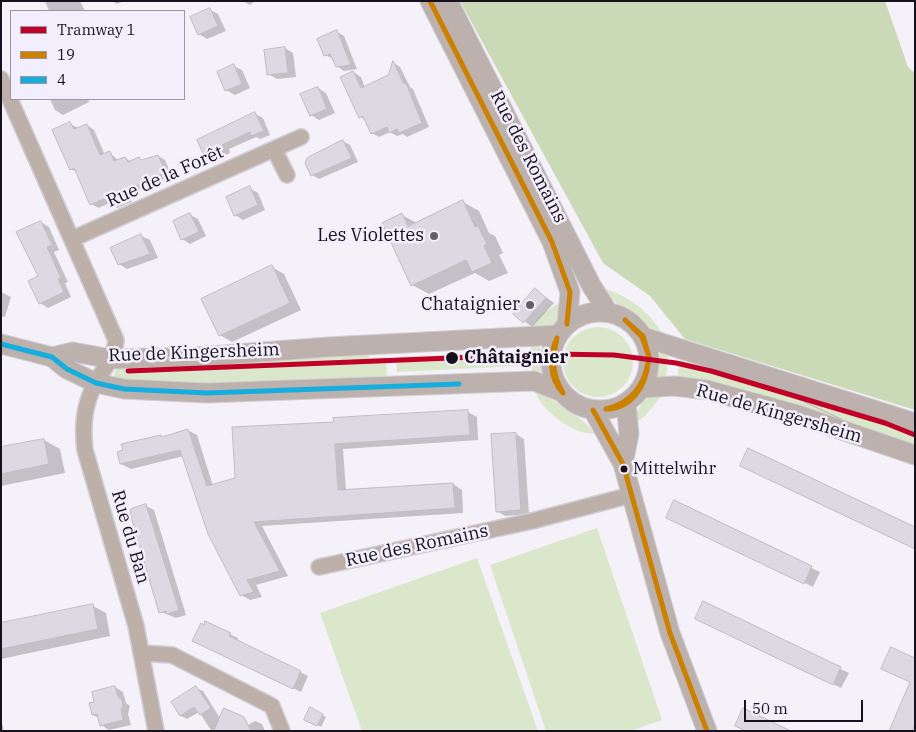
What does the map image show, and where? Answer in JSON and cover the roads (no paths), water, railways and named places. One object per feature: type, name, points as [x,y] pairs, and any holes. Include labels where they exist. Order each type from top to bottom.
[{"type":"main road","name":"Rue des Romains","points":[[437,2],[591,285],[608,312]]},
{"type":"main road","name":"Rue des Romains","points":[[437,2],[552,242],[570,292],[563,329]]},
{"type":"main road","points":[[593,312],[608,312],[622,317],[634,325],[643,337],[649,358],[647,377],[642,388],[626,403],[610,409],[593,410],[581,407],[562,392],[556,382],[551,363],[551,354],[563,329],[580,316],[593,312]]},
{"type":"main road","name":"Rue de Kingersheim","points":[[52,356],[73,352],[111,359],[196,357],[563,329]]},
{"type":"main road","name":"Rue de Kingersheim","points":[[643,337],[915,423]]},
{"type":"main road","points":[[1,344],[52,356]]},
{"type":"main road","name":"Rue de Kingersheim","points":[[52,356],[67,369],[96,383],[124,389],[207,393],[534,380],[562,392]]},
{"type":"main road","name":"Rue de Kingersheim","points":[[642,388],[674,386],[707,390],[798,415],[915,455]]},
{"type":"main road","points":[[623,464],[629,434],[626,403]]},
{"type":"main road","points":[[593,410],[623,464],[670,633],[707,731]]},
{"type":"street","points":[[1,79],[10,99]]},
{"type":"street","points":[[10,100],[112,328],[116,340],[116,350],[111,359]]},
{"type":"street","name":"Rue de la Forêt","points":[[72,239],[301,137]]},
{"type":"street","points":[[274,149],[288,175]]},
{"type":"street","name":"Rue du Ban","points":[[111,359],[96,383],[85,408],[82,424],[85,450],[136,626],[156,731]]},
{"type":"street","name":"Rue des Romains","points":[[319,568],[532,521],[631,495]]},
{"type":"street","points":[[142,653],[172,655],[272,706],[282,731]]},
{"type":"tram line","name":"1","points":[[128,371],[551,354],[614,355],[676,363],[711,371],[885,423],[915,435]]},
{"type":"tram line","points":[[779,390],[841,419]]},
{"type":"place","name":"Les Violettes","points":[[434,236]]},
{"type":"place","name":"Chataignier","points":[[530,305]]},
{"type":"place","name":"Châtaignier","points":[[452,358]]},
{"type":"place","name":"Mittelwihr","points":[[624,469]]}]
